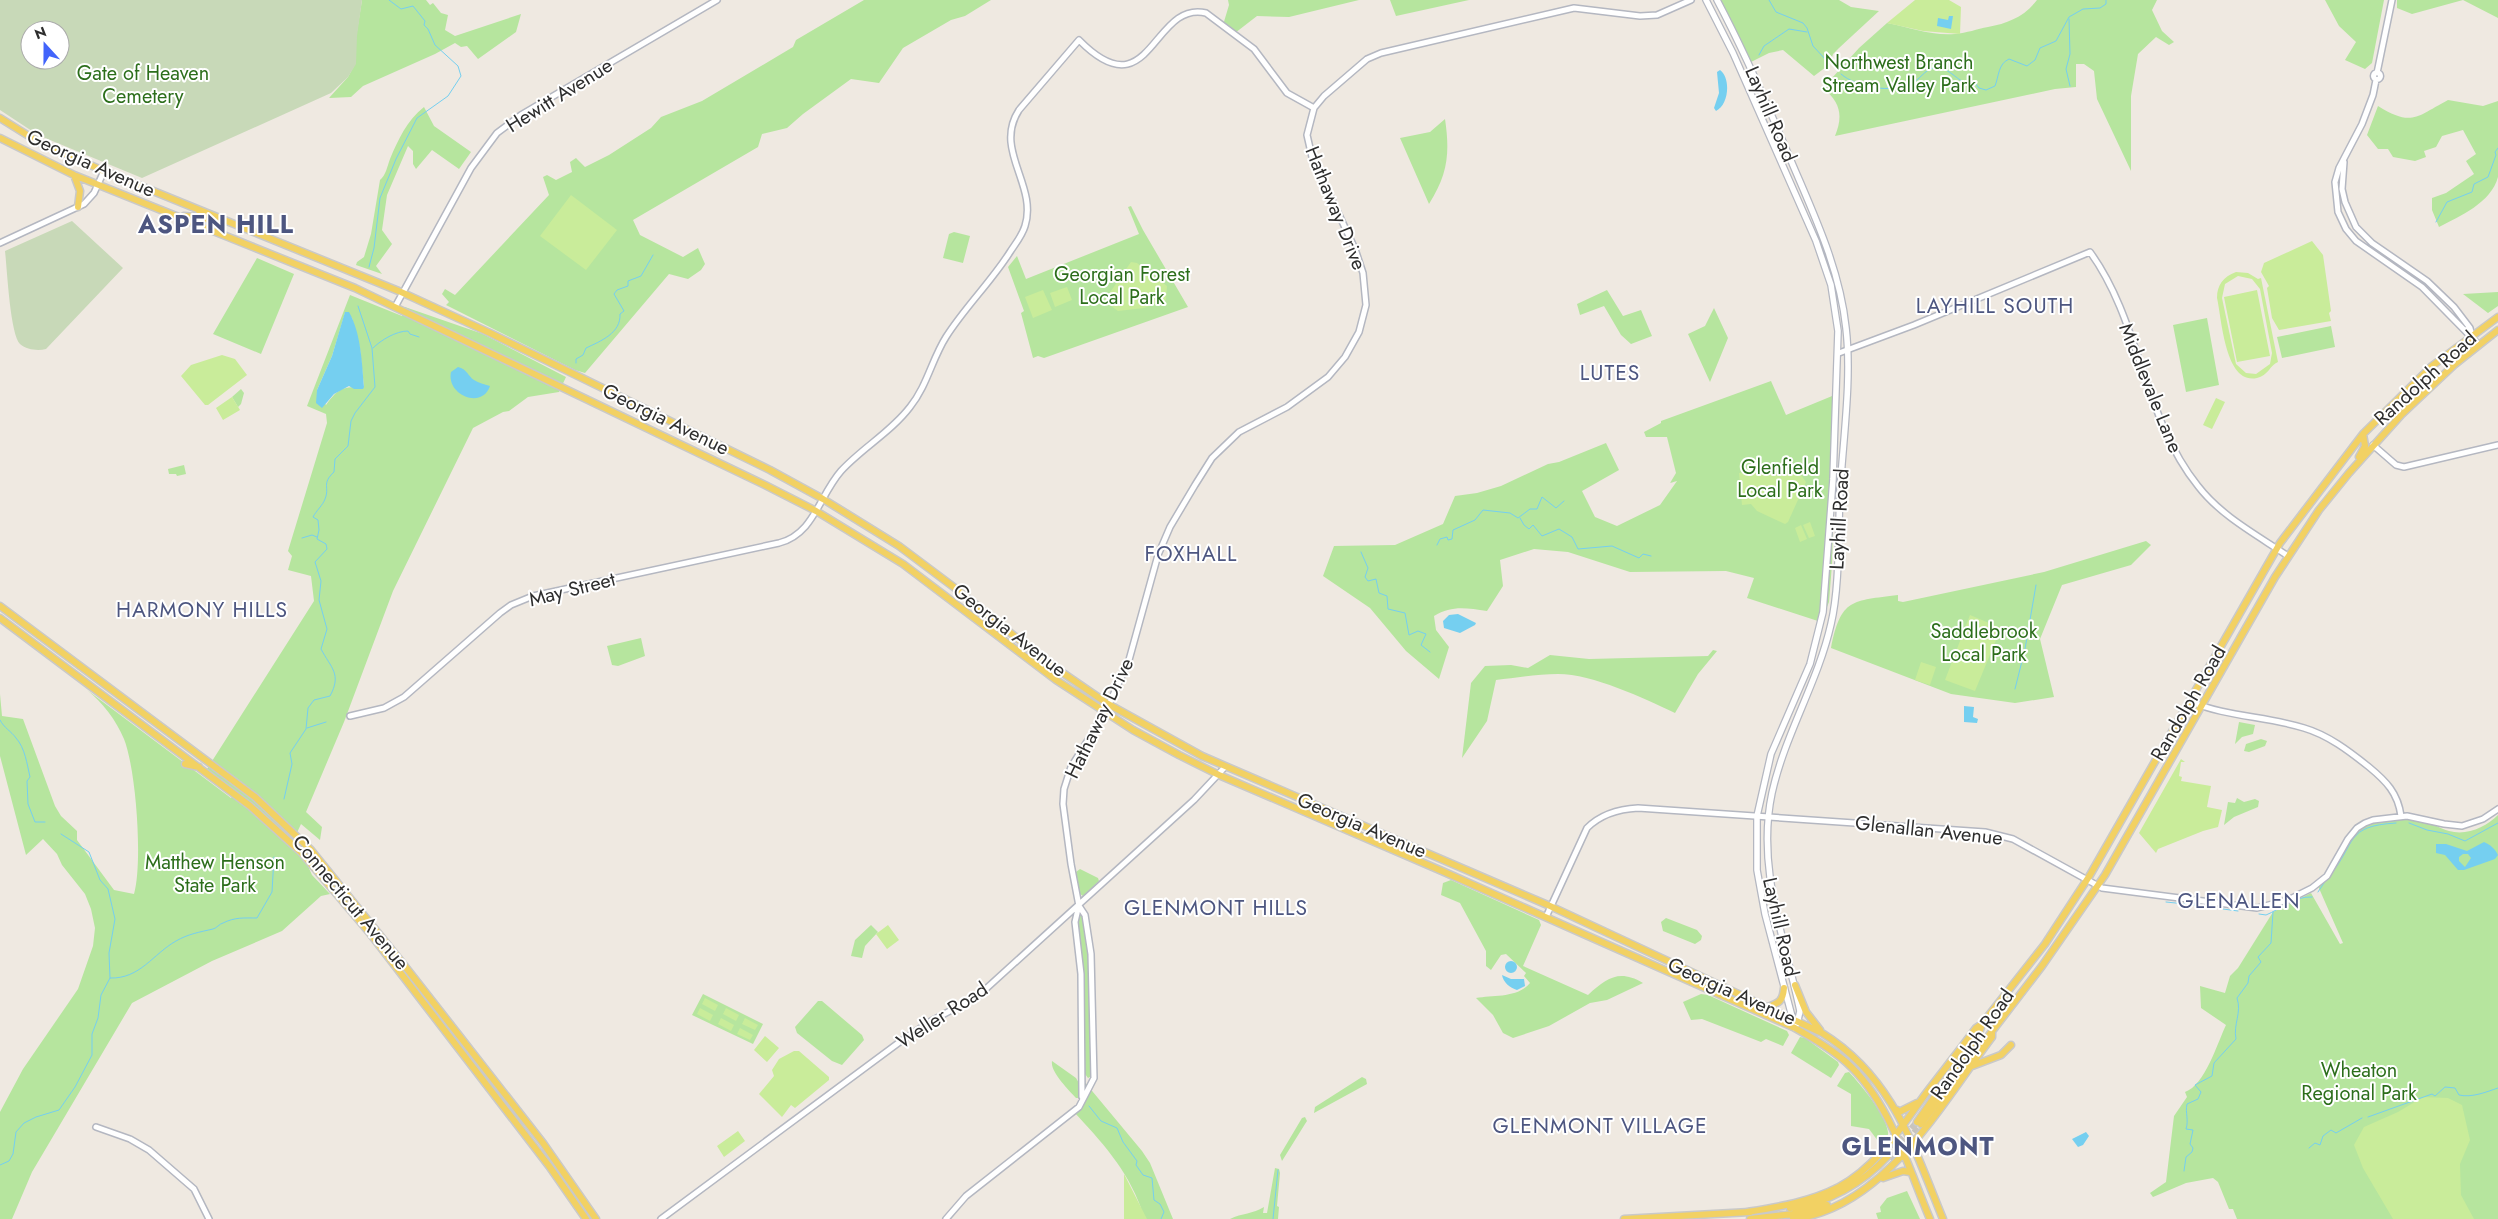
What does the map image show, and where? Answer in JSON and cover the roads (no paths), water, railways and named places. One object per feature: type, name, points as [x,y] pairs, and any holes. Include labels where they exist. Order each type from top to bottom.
[{"type":"main road","name":"Layhill Road","points":[[1706,0],[1733,53],[1825,266],[1836,307],[1839,353],[1823,612],[1810,664],[1771,754],[1757,816],[1757,870],[1764,914],[1795,1028]]},
{"type":"main road","name":"Layhill Road","points":[[1717,0],[1749,63],[1817,221],[1833,265],[1843,302],[1848,350],[1832,623],[1812,682],[1785,749],[1772,793],[1766,848],[1769,879],[1800,1011],[1795,1028]]},
{"type":"main road","name":"Georgia Avenue","points":[[0,118],[40,143],[104,171],[401,292],[571,372],[823,499],[913,557],[1044,660],[1108,704],[1171,740],[1225,767],[1550,906],[1822,1033],[1861,1062],[1882,1087],[1904,1125],[1943,1219]]},
{"type":"main road","name":"Georgia Avenue","points":[[0,138],[74,175],[355,288],[629,418],[816,511],[927,580],[1056,680],[1105,713],[1171,751],[1219,775],[1795,1028],[1829,1048],[1853,1070],[1880,1105],[1930,1219]]},
{"type":"main road","points":[[74,175],[80,191],[78,207]]},
{"type":"main road","points":[[162,210],[167,209],[191,217],[203,212]]},
{"type":"main road","points":[[194,223],[207,218],[239,229],[244,228]]},
{"type":"main road","name":"Randolph Road","points":[[2498,316],[2432,366],[2363,434],[2277,549],[2087,881],[2045,944],[1982,1024],[1979,1033],[1918,1124],[2052,952],[2098,886],[2288,556],[2319,510],[2349,473],[2422,394],[2498,330]]},
{"type":"main road","points":[[2373,446],[2368,439],[2369,434],[2387,411]]},
{"type":"main road","points":[[2349,473],[2365,446],[2363,434]]},
{"type":"main road","name":"Connecticut Avenue","points":[[0,606],[255,797],[311,850],[332,873],[543,1143],[596,1219]]},
{"type":"main road","name":"Connecticut Avenue","points":[[0,618],[250,806],[307,858],[354,913],[549,1166],[586,1219]]},
{"type":"main road","points":[[169,744],[174,737]]},
{"type":"main road","points":[[185,764],[202,769]]},
{"type":"main road","points":[[1795,985],[1806,1012],[1822,1033]]},
{"type":"main road","points":[[1768,1007],[1781,1001],[1784,988]]},
{"type":"main road","points":[[1749,1216],[1796,1203],[1837,1188],[1865,1169],[1895,1137],[1976,1028],[1982,1024]]},
{"type":"main road","points":[[1793,1219],[1808,1218],[1856,1196],[1878,1180],[1912,1144],[1992,1038],[1992,1031]]},
{"type":"main road","points":[[1964,1074],[1976,1063],[1998,1056],[2012,1045]]},
{"type":"main road","points":[[1896,1110],[1899,1112],[1904,1111],[1922,1099]]},
{"type":"main road","points":[[1624,1219],[1749,1216],[1799,1207],[1824,1200],[1862,1179],[1890,1159]]},
{"type":"main road","points":[[1878,1180],[1897,1172],[1910,1172]]},
{"type":"street","name":"Hewitt Avenue","points":[[395,307],[401,292],[471,168],[497,133],[521,115],[717,0]]},
{"type":"street","name":"Hathaway Drive","points":[[1079,1107],[1083,1092],[1083,1080],[1081,974],[1076,922],[1079,906],[1063,804],[1064,789],[1071,767],[1105,713],[1133,650],[1158,555],[1170,527],[1212,458],[1239,432],[1287,407],[1314,389],[1336,369],[1359,332],[1366,305],[1363,273],[1355,249],[1312,157],[1307,135],[1314,108],[1324,96],[1354,69],[1381,53],[1574,8],[1640,16],[1657,15],[1691,0]]},
{"type":"street","points":[[2392,0],[2377,73],[2380,77],[2376,80],[2370,104],[2337,175],[2335,194],[2338,212],[2346,229],[2366,249],[2422,287],[2465,333],[2472,336]]},
{"type":"street","name":"May Street","points":[[350,716],[384,708],[404,697],[488,622],[511,605],[533,596],[786,541],[798,535],[842,470],[911,407],[928,378],[946,338],[1000,268],[1021,235],[1027,218],[1028,203],[1011,155],[1010,138],[1012,124],[1019,110],[1079,40],[1091,52],[1106,62],[1117,64],[1130,63],[1142,57],[1184,14],[1206,13],[1254,49],[1288,93],[1314,108]]},
{"type":"street","points":[[2344,162],[2342,189],[2350,216],[2356,227],[2372,243],[2428,281],[2454,307],[2470,328],[2472,336],[2478,345]]},
{"type":"street","points":[[0,244],[78,207],[90,198],[104,171]]},
{"type":"street","name":"Middlevale Lane","points":[[1848,350],[1914,325],[2090,252],[2109,281],[2177,456],[2198,487],[2212,502],[2288,556]]},
{"type":"street","points":[[1839,353],[1848,350]]},
{"type":"street","points":[[2373,446],[2396,465],[2404,467],[2498,445]]},
{"type":"street","points":[[2189,701],[2202,706],[2303,727],[2324,736],[2380,777],[2396,794],[2401,816]]},
{"type":"street","name":"Weller Road","points":[[661,1219],[901,1041],[978,996],[1079,906],[1219,775],[1225,767]]},
{"type":"street","name":"Glenallan Avenue","points":[[1546,917],[1587,828],[1605,815],[1638,808],[1985,832],[2013,839],[2098,886],[2244,907],[2269,906],[2300,895],[2319,883],[2327,876],[2357,828],[2373,820],[2401,816],[2462,826],[2483,819],[2498,809]]},
{"type":"street","name":"Hathaway Drive","points":[[1079,906],[1085,915],[1091,954],[1094,1078],[1079,1107]]},
{"type":"street","points":[[946,1219],[966,1196],[1079,1107]]},
{"type":"street","points":[[96,1127],[130,1139],[149,1150],[194,1189],[209,1219]]},
{"type":"water","points":[[1949,16],[1953,16],[1951,29],[1937,26],[1938,18],[1948,20]]},
{"type":"water","points":[[1720,70],[1726,79],[1727,91],[1724,103],[1716,111],[1714,108],[1719,93],[1717,72]]},
{"type":"water","points":[[345,312],[349,312],[356,329],[364,387],[363,389],[354,389],[349,386],[334,394],[322,408],[316,403],[317,390],[332,356]]},
{"type":"water","points":[[458,367],[463,369],[474,380],[490,386],[486,393],[480,397],[473,398],[459,393],[451,380],[451,372]]},
{"type":"water","points":[[1458,614],[1476,623],[1475,625],[1460,633],[1444,628],[1443,621],[1449,615]]},
{"type":"water","points":[[1964,706],[1974,707],[1973,717],[1978,719],[1977,723],[1964,722]]},
{"type":"water","points":[[2484,842],[2489,844],[2498,855],[2495,859],[2464,870],[2458,870],[2445,855],[2436,853],[2436,844],[2446,844],[2467,851]],"holes":[[[2463,854],[2468,854],[2471,858],[2465,867],[2459,861],[2459,857]]]},
{"type":"water","points":[[1511,961],[1517,967],[1511,973],[1505,967]]},
{"type":"water","points":[[1502,975],[1511,979],[1524,979],[1525,986],[1517,990],[1514,989],[1505,982]]},
{"type":"water","points":[[2086,1132],[2089,1136],[2083,1145],[2078,1147],[2072,1139]]},
{"type":"waterway","points":[[369,267],[374,248],[380,198],[396,159],[417,118],[448,96],[461,76],[458,66],[435,45],[428,29],[424,25],[425,21],[413,6],[401,9],[389,0]]},
{"type":"waterway","points":[[1769,0],[1776,12],[1803,23],[1807,28],[1813,46],[1826,60]]},
{"type":"waterway","points":[[1841,74],[1865,86],[1894,88],[1911,84],[1927,71],[1937,67],[1948,71],[1962,81],[1975,83],[1979,88],[1986,90],[1995,86],[2005,61],[2009,59],[2027,66],[2035,60],[2040,48],[2056,41],[2069,17],[2083,9],[2100,8],[2106,4],[2106,0]]},
{"type":"waterway","points":[[2069,19],[2070,54],[2066,69],[2070,86]]},
{"type":"waterway","points":[[1759,55],[1764,46],[1789,29],[1807,32]]},
{"type":"waterway","points":[[2436,222],[2447,202],[2472,192],[2474,184],[2488,177],[2496,155],[2495,152],[2498,148]]},
{"type":"waterway","points":[[576,363],[576,359],[583,355],[586,348],[609,336],[614,331],[620,314],[624,311],[614,294],[617,290],[628,286],[628,281],[641,276],[653,255]]},
{"type":"waterway","points":[[284,799],[292,764],[290,753],[306,729],[308,708],[314,700],[330,696],[335,682],[334,671],[321,649],[327,629],[319,600],[321,581],[315,562],[327,549],[326,544],[317,539],[319,530],[318,520],[313,517],[325,499],[327,483],[334,472],[335,459],[348,446],[351,421],[375,387],[372,348],[358,306]]},
{"type":"waterway","points":[[373,348],[394,334],[408,331],[410,334],[419,337]]},
{"type":"waterway","points":[[1437,545],[1440,539],[1447,537],[1448,540],[1452,539],[1453,530],[1475,520],[1483,510],[1510,513],[1518,518],[1530,509],[1537,509],[1542,497],[1556,508],[1564,501]]},
{"type":"waterway","points":[[1520,518],[1524,525],[1529,529],[1533,525],[1542,536],[1559,529],[1572,537],[1578,549],[1612,546],[1639,558],[1643,554],[1651,556]]},
{"type":"waterway","points":[[302,538],[312,535],[317,537]]},
{"type":"waterway","points":[[1361,552],[1368,568],[1365,577],[1368,581],[1376,579],[1379,593],[1387,596],[1388,609],[1405,613],[1409,635],[1418,631],[1426,634],[1421,645],[1430,652]]},
{"type":"waterway","points":[[2015,689],[2025,649],[2036,585]]},
{"type":"waterway","points":[[0,720],[19,742],[24,751],[30,777],[27,781],[28,804],[35,822],[45,822]]},
{"type":"waterway","points":[[307,728],[326,722]]},
{"type":"waterway","points":[[2330,875],[2359,832],[2379,825],[2396,823]]},
{"type":"waterway","points":[[2409,823],[2465,841],[2498,823]]},
{"type":"waterway","points":[[61,834],[89,852],[100,880],[108,889],[115,919],[109,953],[110,978]]},
{"type":"waterway","points":[[0,1165],[9,1161],[13,1154],[16,1132],[24,1123],[59,1110],[75,1087],[92,1055],[92,1034],[98,1018],[101,995],[110,978],[121,977],[138,970],[168,946],[185,937],[232,920],[257,918],[272,892],[274,857]]},
{"type":"waterway","points":[[2318,892],[2326,880]]},
{"type":"waterway","points":[[2259,914],[2266,915],[2293,901],[2312,897]]},
{"type":"waterway","points":[[2166,902],[2214,907]]},
{"type":"waterway","points":[[2223,909],[2238,911]]},
{"type":"waterway","points":[[2184,1171],[2186,1157],[2192,1152],[2193,1148],[2190,1144],[2193,1130],[2186,1129],[2187,1104],[2198,1099],[2201,1092],[2195,1085],[2212,1076],[2214,1063],[2236,1039],[2239,1009],[2237,998],[2248,983],[2249,976],[2261,962],[2258,957],[2271,943],[2273,912]]},
{"type":"waterway","points":[[2368,1117],[2432,1094],[2435,1096],[2445,1087],[2455,1088],[2459,1095],[2464,1096],[2498,1088]]},
{"type":"waterway","points":[[1089,1106],[1101,1121],[1117,1128],[1123,1142],[1137,1161],[1136,1165],[1143,1175],[1152,1178],[1154,1200],[1160,1204],[1164,1212],[1161,1219]]},
{"type":"waterway","points":[[2309,1148],[2315,1143],[2320,1145],[2323,1136],[2331,1130],[2336,1133],[2362,1118]]},
{"type":"waterway","points":[[1273,1219],[1278,1170]]},
{"type":"tunnel","points":[[1888,1156],[1916,1123]]},
{"type":"tunnel","points":[[1892,1161],[1920,1125]]},
{"type":"district","name":"ASPEN HILL","points":[[216,224]]},
{"type":"district","name":"LAYHILL SOUTH","points":[[1995,306]]},
{"type":"district","name":"LUTES","points":[[1610,373]]},
{"type":"district","name":"FOXHALL","points":[[1191,554]]},
{"type":"district","name":"HARMONY HILLS","points":[[202,610]]},
{"type":"district","name":"GLENALLEN","points":[[2239,901]]},
{"type":"district","name":"GLENMONT HILLS","points":[[1216,908]]},
{"type":"district","name":"GLENMONT VILLAGE","points":[[1600,1126]]},
{"type":"district","name":"GLENMONT","points":[[1918,1146]]},
{"type":"park label","name":"Northwest Branch Stream Valley Park","points":[[1899,74]]},
{"type":"park label","name":"Gate of Heaven Cemetery","points":[[143,84]]},
{"type":"park label","name":"Georgian Forest Local Park","points":[[1122,286]]},
{"type":"park label","name":"Glenfield Local Park","points":[[1780,478]]},
{"type":"park label","name":"Saddlebrook Local Park","points":[[1984,642]]},
{"type":"park label","name":"Matthew Henson State Park","points":[[215,874]]},
{"type":"park label","name":"Wheaton Regional Park","points":[[2359,1082]]}]
